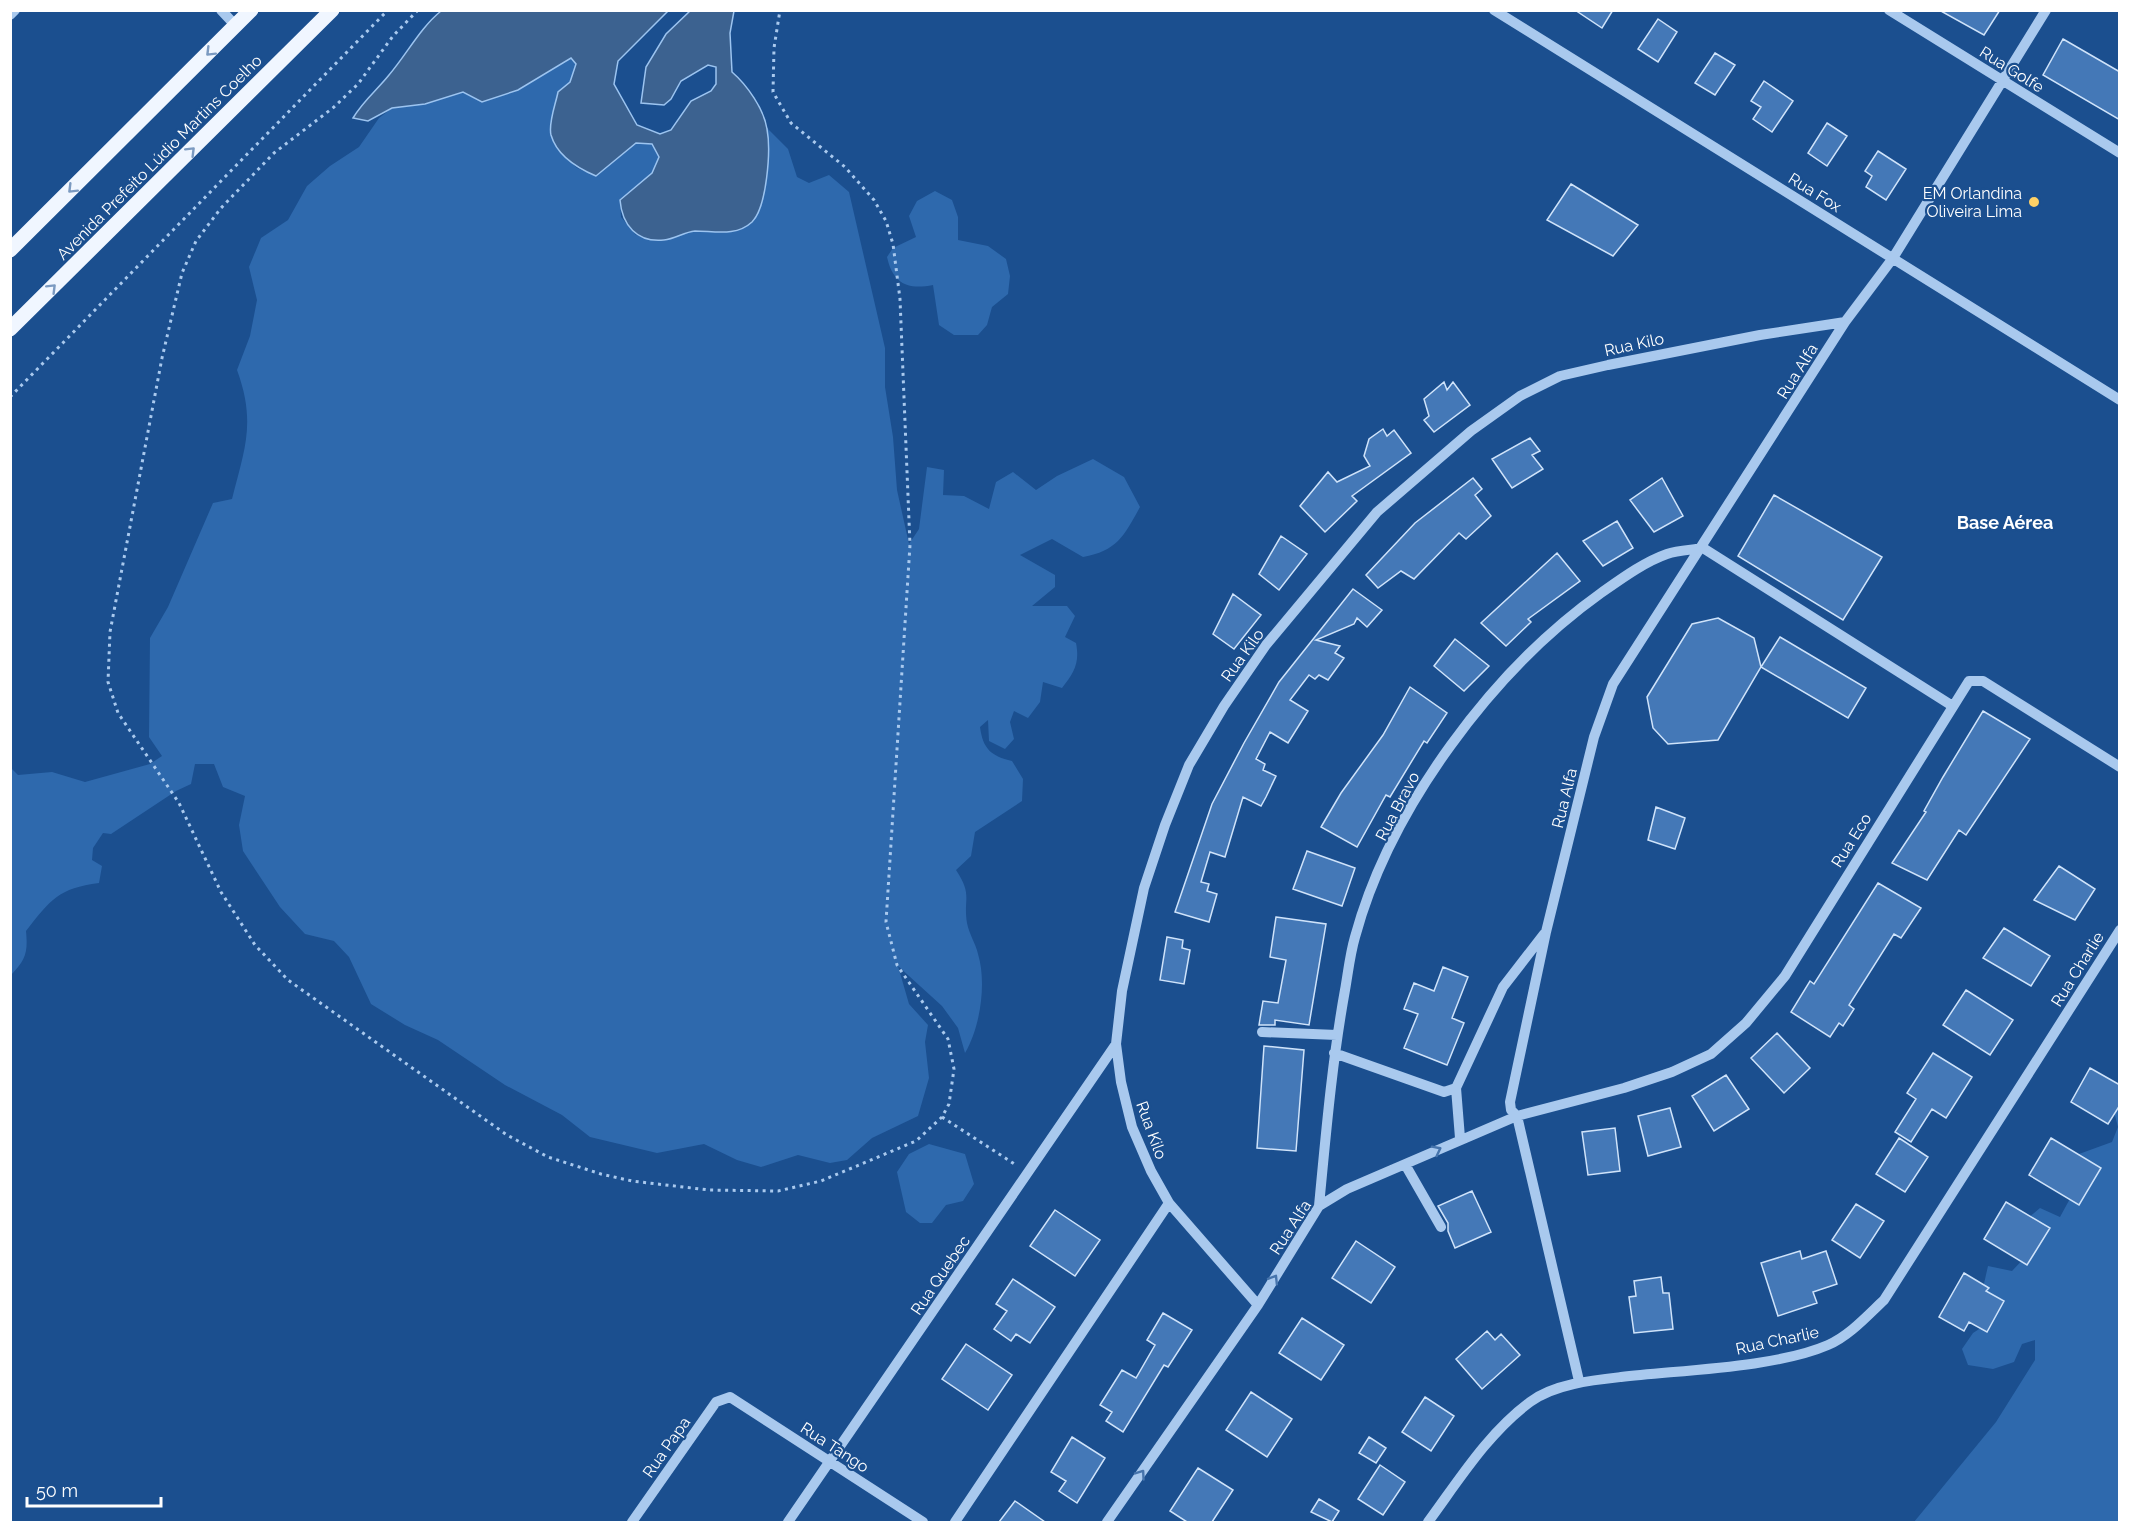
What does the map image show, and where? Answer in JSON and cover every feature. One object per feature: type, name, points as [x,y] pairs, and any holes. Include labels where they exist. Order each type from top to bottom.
[{"type":"main road","points":[[10,250],[251,10]]},
{"type":"main road","name":"Avenida Prefeito Lúdio Martins Coelho","points":[[10,329],[332,10]]},
{"type":"street","points":[[10,15],[15,10]]},
{"type":"street","points":[[220,10],[236,26]]},
{"type":"street","name":"Rua Fox","points":[[1494,10],[2120,400]]},
{"type":"street","name":"Rua Golfe","points":[[1889,10],[2120,153]]},
{"type":"street","name":"Rua Alfa","points":[[1107,1522],[1258,1305],[1319,1206],[1347,1189],[1406,1166],[1460,1138],[1517,1116],[1511,1110],[1510,1089],[1594,736],[1613,684],[1703,548],[1845,322],[1893,258],[2046,10]]},
{"type":"street","name":"Rua Kilo","points":[[1258,1305],[1169,1203],[1132,1128],[1121,1082],[1116,1044],[1124,981],[1144,888],[1165,825],[1190,765],[1224,705],[1266,645],[1377,512],[1471,431],[1520,396],[1560,376],[1682,350],[1845,322]]},
{"type":"street","points":[[1703,548],[1951,705]]},
{"type":"street","name":"Rua Bravo","points":[[1319,1206],[1334,1053],[1355,937],[1376,877],[1411,808],[1440,759],[1475,712],[1523,659],[1573,613],[1623,578],[1667,554],[1703,548]]},
{"type":"street","name":"Rua Eco","points":[[1517,1116],[1672,1072],[1711,1054],[1746,1023],[1785,976],[1951,705],[1969,681],[1983,681],[2120,767]]},
{"type":"street","name":"Rua Charlie","points":[[1428,1522],[1489,1440],[1532,1400],[1579,1381],[1757,1362],[1794,1355],[1828,1345],[1857,1326],[1884,1300],[2120,930]]},
{"type":"street","points":[[1460,1138],[1456,1088],[1503,987],[1546,932]]},
{"type":"street","points":[[1262,1032],[1337,1035]]},
{"type":"street","name":"Rua Quebec","points":[[788,1522],[1116,1044]]},
{"type":"street","points":[[1334,1053],[1444,1092],[1456,1088]]},
{"type":"street","points":[[1517,1116],[1579,1381]]},
{"type":"street","points":[[1406,1166],[1441,1227]]},
{"type":"street","points":[[955,1522],[1169,1203]]},
{"type":"street","name":"Rua Tango","points":[[730,1398],[923,1522]]},
{"type":"street","name":"Rua Papa","points":[[632,1522],[716,1402],[730,1398]]},
{"type":"path","points":[[10,397],[388,10]]},
{"type":"path","points":[[418,10],[393,36],[358,84],[334,107],[274,153],[221,208],[196,241],[182,273],[162,358],[110,632],[108,682],[118,713],[179,803],[221,892],[255,945],[288,980],[507,1135],[548,1157],[632,1181],[709,1190],[778,1191],[821,1181],[916,1141],[942,1117],[949,1104],[954,1069],[948,1039],[897,965],[886,922],[910,545],[900,298],[893,244],[886,221],[874,200],[845,167],[791,123],[773,92],[774,48],[780,10]]},
{"type":"path","points":[[942,1117],[1028,1173]]},
{"type":"shaded area","points":[[441,11],[668,11],[618,61],[614,84],[637,125],[660,134],[671,130],[691,101],[711,91],[716,84],[716,67],[708,65],[681,81],[671,99],[664,105],[641,103],[646,67],[666,34],[690,11],[734,11],[730,33],[732,72],[749,90],[759,106],[767,129],[767,178],[757,215],[746,227],[739,230],[695,231],[668,239],[646,239],[633,230],[624,217],[620,200],[652,173],[659,157],[652,144],[636,143],[596,176],[575,165],[563,155],[551,135],[551,125],[558,92],[570,82],[576,64],[571,58],[518,90],[482,102],[463,92],[425,104],[392,108],[368,121],[353,118],[396,67],[427,25]]},
{"type":"shaded area","points":[[571,58],[576,64],[570,82],[558,92],[560,151],[577,168],[596,176],[636,143],[652,144],[659,157],[652,173],[620,200],[621,217],[636,235],[663,241],[692,231],[732,232],[768,159],[767,128],[788,149],[797,177],[809,183],[829,175],[849,192],[885,348],[885,387],[893,437],[897,490],[909,544],[919,529],[927,467],[944,470],[943,495],[964,496],[989,509],[996,482],[1013,472],[1036,490],[1057,476],[1093,459],[1124,477],[1140,507],[1124,534],[1104,551],[1083,557],[1052,539],[1020,555],[1055,575],[1055,587],[1032,606],[1067,606],[1075,616],[1065,637],[1076,643],[1077,656],[1073,672],[1062,688],[1043,682],[1040,702],[1028,718],[1014,711],[1010,722],[1014,739],[1005,749],[989,741],[988,720],[980,727],[983,741],[989,750],[999,757],[1012,761],[1023,779],[1022,801],[975,832],[971,856],[956,870],[966,892],[967,923],[981,966],[982,991],[975,1031],[965,1053],[958,1028],[942,1006],[898,966],[909,1004],[928,1025],[925,1042],[929,1078],[918,1116],[872,1138],[847,1160],[830,1163],[798,1155],[761,1167],[737,1160],[704,1144],[657,1153],[590,1137],[562,1115],[505,1085],[438,1040],[405,1025],[371,1004],[349,957],[334,941],[305,934],[280,907],[243,851],[239,825],[245,796],[223,787],[214,764],[195,764],[191,784],[176,791],[111,834],[103,833],[93,848],[92,860],[102,866],[99,883],[65,892],[56,897],[42,911],[26,931],[25,955],[11,975],[11,768],[18,775],[52,772],[85,782],[150,764],[162,756],[149,737],[150,638],[168,607],[213,503],[232,499],[244,449],[247,420],[243,388],[237,370],[250,336],[257,300],[249,267],[261,238],[288,220],[307,186],[330,166],[359,147],[379,118],[392,108],[425,104],[463,92],[482,102],[518,90]]},
{"type":"shaded area","points":[[935,191],[952,200],[958,217],[958,240],[988,246],[1006,259],[1010,276],[1008,294],[992,307],[987,325],[978,335],[954,335],[939,325],[933,285],[916,287],[903,283],[893,273],[887,257],[893,248],[916,237],[909,216],[917,201]]},
{"type":"shaded area","points":[[2119,1090],[2119,1522],[1914,1522],[1996,1422],[2035,1360],[2035,1340],[2022,1344],[2014,1362],[1993,1369],[1968,1365],[1962,1349],[1973,1333],[1990,1322],[1983,1288],[1988,1266],[2012,1271],[2029,1253],[2022,1223],[2040,1208],[2060,1217],[2072,1195],[2068,1158],[2112,1142],[2118,1127],[2111,1100]]},
{"type":"shaded area","points":[[929,1144],[965,1154],[974,1184],[963,1201],[946,1205],[932,1223],[920,1223],[906,1212],[897,1172],[909,1154]]},
{"type":"building","points":[[1575,10],[1613,10],[1602,28]]},
{"type":"building","points":[[1939,10],[2000,10],[1984,35]]},
{"type":"building","points":[[1658,19],[1677,32],[1658,62],[1638,49]]},
{"type":"building","points":[[2063,39],[2120,72],[2120,120],[2043,75]]},
{"type":"building","points":[[1715,53],[1735,65],[1715,95],[1695,83]]},
{"type":"building","points":[[1764,81],[1793,101],[1772,132],[1753,119],[1761,107],[1751,101]]},
{"type":"building","points":[[1827,123],[1847,136],[1827,166],[1808,153]]},
{"type":"building","points":[[1878,151],[1906,169],[1886,200],[1866,187],[1872,176],[1865,171]]},
{"type":"building","points":[[1571,184],[1638,225],[1613,256],[1547,220]]},
{"type":"building","points":[[1444,382],[1447,390],[1453,382],[1470,405],[1434,432],[1424,420],[1429,416],[1424,399]]},
{"type":"building","points":[[1383,429],[1387,436],[1394,430],[1411,453],[1352,496],[1357,501],[1325,532],[1300,506],[1328,472],[1337,482],[1370,466],[1364,456],[1369,439]]},
{"type":"building","points":[[1530,438],[1540,451],[1532,455],[1543,469],[1512,488],[1492,459]]},
{"type":"building","points":[[1473,478],[1482,489],[1475,495],[1491,516],[1466,539],[1459,533],[1414,579],[1401,571],[1378,588],[1366,575],[1415,523]]},
{"type":"building","points":[[1662,478],[1683,516],[1654,532],[1630,500]]},
{"type":"building","points":[[1774,495],[1882,557],[1843,620],[1738,556]]},
{"type":"building","points":[[1617,521],[1633,548],[1603,566],[1583,541]]},
{"type":"building","points":[[1281,536],[1307,554],[1279,590],[1259,574]]},
{"type":"building","points":[[1557,553],[1580,581],[1528,619],[1531,622],[1506,646],[1481,623]]},
{"type":"building","points":[[1353,589],[1382,610],[1367,627],[1357,618],[1354,624],[1316,640],[1340,646],[1335,653],[1344,658],[1328,680],[1319,675],[1315,679],[1309,675],[1290,700],[1308,711],[1288,743],[1270,732],[1256,759],[1265,764],[1263,770],[1276,776],[1261,806],[1243,797],[1225,857],[1210,852],[1201,882],[1209,884],[1207,891],[1217,894],[1209,922],[1175,912],[1212,804],[1244,743],[1279,682]]},
{"type":"building","points":[[1233,594],[1261,615],[1234,649],[1213,634]]},
{"type":"building","points":[[1718,618],[1754,638],[1761,667],[1718,740],[1668,744],[1653,728],[1647,697],[1692,624]]},
{"type":"building","points":[[1780,637],[1866,688],[1848,718],[1761,667]]},
{"type":"building","points":[[1455,639],[1489,666],[1464,691],[1434,666]]},
{"type":"building","points":[[1410,687],[1447,713],[1427,743],[1424,741],[1390,797],[1386,795],[1357,847],[1321,827],[1341,793],[1383,735]]},
{"type":"building","points":[[1983,711],[2030,739],[1966,835],[1959,830],[1927,880],[1892,863],[1926,812],[1924,811],[1943,777]]},
{"type":"building","points":[[1656,807],[1685,818],[1675,849],[1648,840]]},
{"type":"building","points":[[1307,851],[1355,868],[1342,906],[1293,889]]},
{"type":"building","points":[[2059,866],[2095,889],[2075,920],[2034,900]]},
{"type":"building","points":[[1878,883],[1921,908],[1901,938],[1894,934],[1849,1005],[1854,1009],[1843,1026],[1839,1023],[1830,1037],[1791,1012],[1810,981],[1814,984]]},
{"type":"building","points":[[1276,917],[1326,924],[1309,1025],[1275,1020],[1275,1025],[1259,1025],[1263,1001],[1278,1003],[1286,960],[1270,957]]},
{"type":"building","points":[[2004,928],[2050,956],[2031,986],[1983,958]]},
{"type":"building","points":[[1167,937],[1183,940],[1182,948],[1190,950],[1184,984],[1160,980]]},
{"type":"building","points":[[1443,967],[1468,977],[1452,1018],[1464,1023],[1447,1065],[1404,1048],[1418,1014],[1404,1009],[1414,983],[1434,991]]},
{"type":"building","points":[[1966,990],[2013,1020],[1990,1055],[1943,1025]]},
{"type":"building","points":[[1777,1033],[1810,1068],[1784,1093],[1751,1058]]},
{"type":"building","points":[[1264,1046],[1304,1050],[1296,1151],[1257,1148]]},
{"type":"building","points":[[1933,1053],[1972,1077],[1946,1118],[1932,1109],[1911,1142],[1895,1132],[1916,1099],[1907,1093]]},
{"type":"building","points":[[2090,1068],[2120,1085],[2120,1105],[2108,1124],[2071,1102]]},
{"type":"building","points":[[1726,1075],[1749,1109],[1714,1131],[1692,1096]]},
{"type":"building","points":[[1670,1108],[1681,1147],[1648,1156],[1638,1116]]},
{"type":"building","points":[[1615,1128],[1620,1171],[1588,1175],[1582,1132]]},
{"type":"building","points":[[1899,1138],[1928,1157],[1905,1192],[1876,1174]]},
{"type":"building","points":[[2051,1138],[2101,1168],[2079,1205],[2029,1175]]},
{"type":"building","points":[[1472,1191],[1491,1232],[1455,1248],[1448,1231],[1448,1223],[1438,1206]]},
{"type":"building","points":[[2006,1202],[2050,1228],[2027,1265],[1984,1239]]},
{"type":"building","points":[[1856,1204],[1884,1221],[1860,1258],[1832,1240]]},
{"type":"building","points":[[1055,1210],[1100,1240],[1075,1276],[1030,1246]]},
{"type":"building","points":[[1356,1241],[1395,1267],[1371,1303],[1332,1278]]},
{"type":"building","points":[[1800,1251],[1802,1259],[1826,1251],[1837,1284],[1813,1292],[1817,1303],[1778,1316],[1761,1263]]},
{"type":"building","points":[[1964,1273],[1989,1288],[1986,1291],[2004,1301],[1987,1332],[1969,1322],[1964,1331],[1939,1317]]},
{"type":"building","points":[[1661,1277],[1663,1293],[1669,1293],[1673,1329],[1634,1333],[1629,1297],[1636,1296],[1634,1281]]},
{"type":"building","points":[[1013,1279],[1055,1307],[1030,1343],[1016,1334],[1011,1341],[994,1329],[1007,1311],[996,1304]]},
{"type":"building","points":[[1163,1313],[1192,1330],[1168,1367],[1164,1365],[1123,1432],[1106,1421],[1112,1412],[1100,1405],[1122,1370],[1136,1378],[1155,1345],[1147,1340]]},
{"type":"building","points":[[1302,1318],[1344,1345],[1321,1380],[1279,1353]]},
{"type":"building","points":[[1487,1331],[1495,1340],[1501,1334],[1520,1355],[1482,1389],[1456,1359]]},
{"type":"building","points":[[966,1344],[1012,1375],[988,1410],[942,1379]]},
{"type":"building","points":[[1251,1392],[1292,1419],[1267,1457],[1226,1430]]},
{"type":"building","points":[[1425,1397],[1454,1416],[1431,1451],[1402,1432]]},
{"type":"building","points":[[1072,1437],[1105,1458],[1077,1503],[1059,1491],[1066,1481],[1051,1472]]},
{"type":"building","points":[[1369,1437],[1386,1448],[1376,1463],[1359,1453]]},
{"type":"building","points":[[1380,1465],[1405,1482],[1383,1515],[1358,1499]]},
{"type":"building","points":[[1198,1468],[1233,1490],[1212,1522],[1187,1522],[1170,1511]]},
{"type":"building","points":[[1319,1499],[1339,1511],[1332,1522],[1311,1512]]},
{"type":"building","points":[[1015,1501],[1045,1522],[999,1522]]},
{"type":"place","name":"EM Orlandina Oliveira Lima","points":[[2034,202]]},
{"type":"district","name":"Base Aérea","points":[[2005,523]]}]
